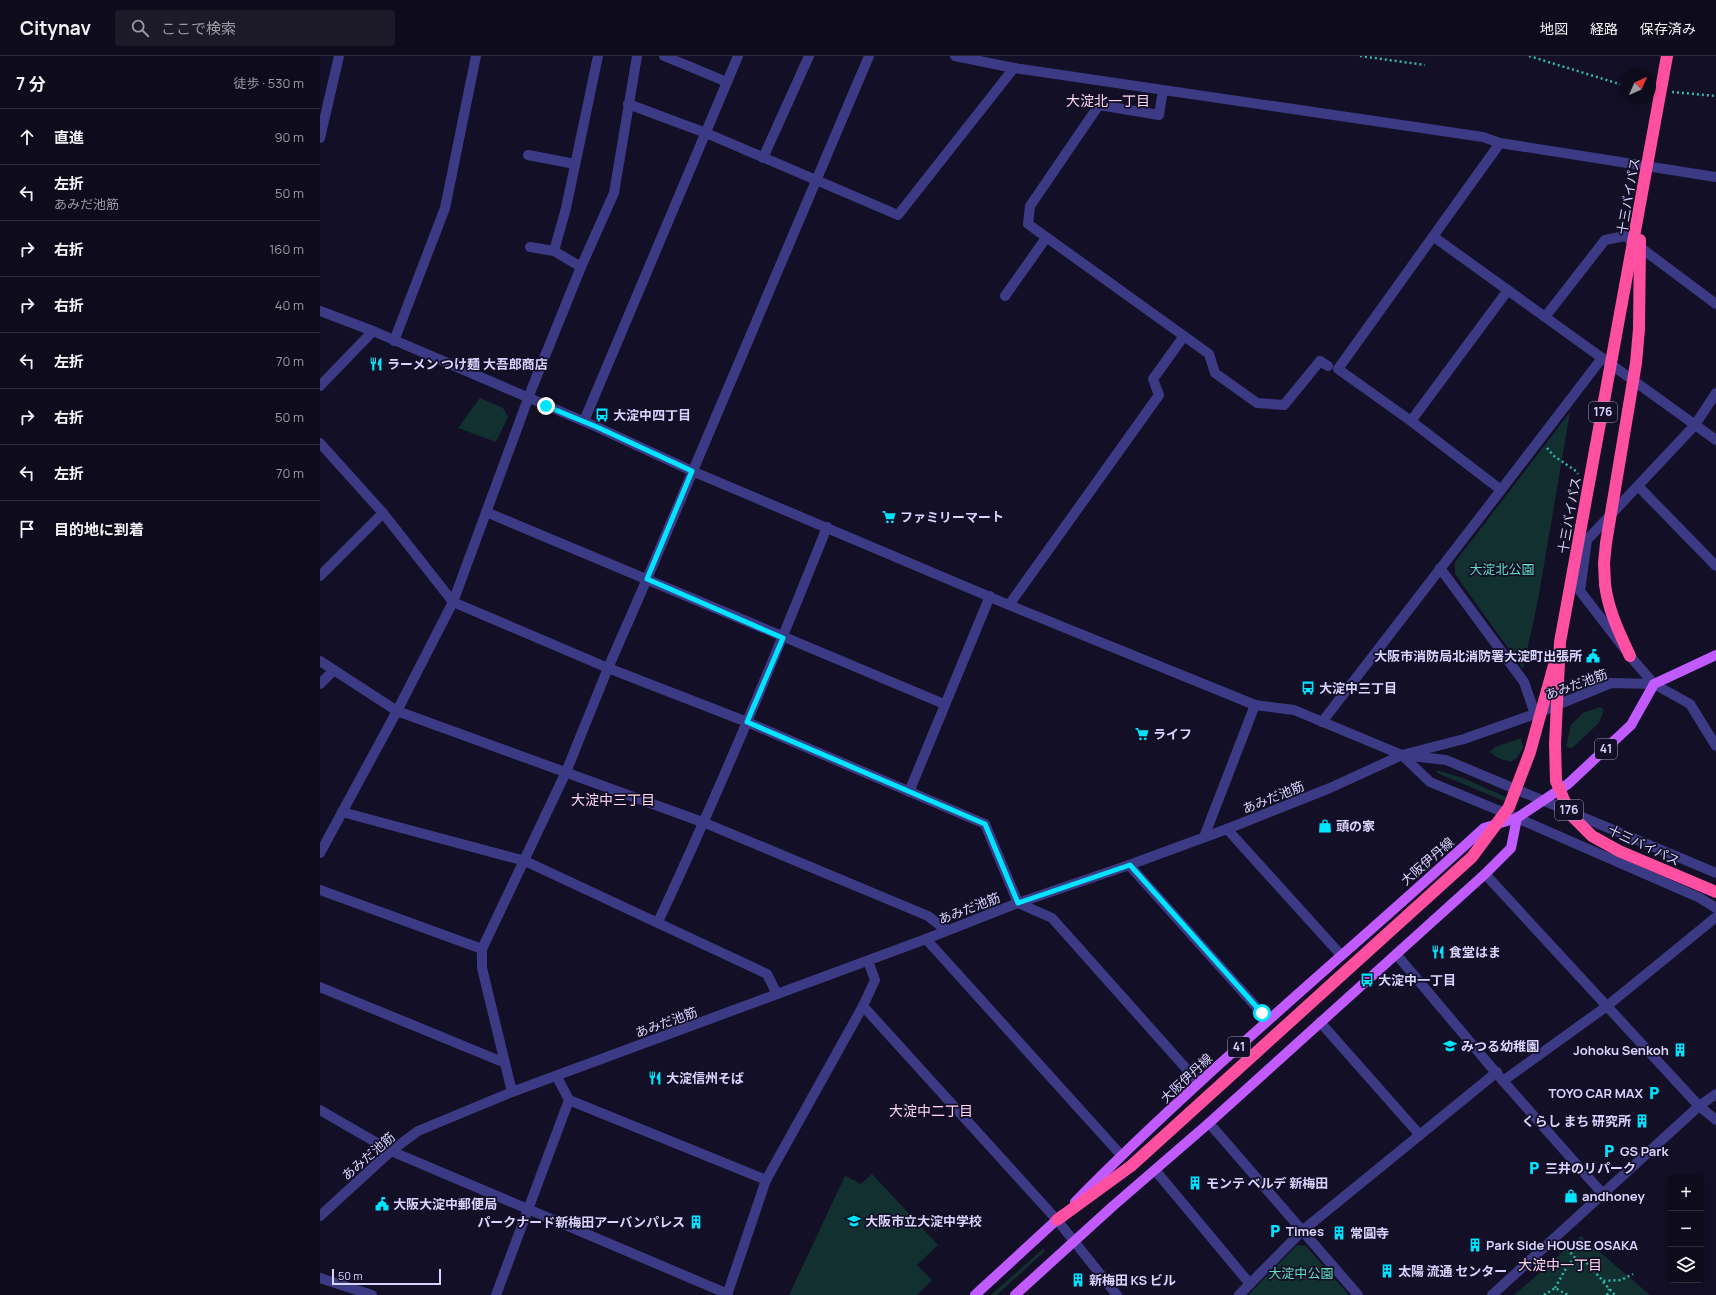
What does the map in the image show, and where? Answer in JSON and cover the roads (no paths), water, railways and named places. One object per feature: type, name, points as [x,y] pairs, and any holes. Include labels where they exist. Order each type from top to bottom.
[{"type":"highway","name":"十三バイパス","points":[[1666,56],[1640,207],[1560,642],[1555,744],[1556,781],[1570,814],[1592,836],[1619,851],[1716,892]]},
{"type":"highway","points":[[1630,656],[1615,624],[1607,602],[1604,563],[1638,349],[1640,328],[1640,207]]},
{"type":"highway","points":[[1057,1220],[1131,1166],[1472,857],[1509,807],[1530,752],[1560,642]]},
{"type":"main road","points":[[1654,684],[1716,655]]},
{"type":"main road","name":"大阪伊丹線","points":[[975,1295],[1057,1220],[1121,1155],[1199,1083],[1484,828],[1517,818],[1568,784],[1631,725],[1654,684]]},
{"type":"main road","points":[[1015,1295],[1074,1241],[1209,1123],[1485,874],[1511,848],[1517,818]]},
{"type":"street","points":[[320,138],[339,56]]},
{"type":"street","points":[[394,341],[445,208],[476,56]]},
{"type":"street","points":[[554,251],[566,208],[598,56]]},
{"type":"street","points":[[320,853],[397,711],[453,602],[528,398],[581,267],[614,193],[637,56]]},
{"type":"street","points":[[664,56],[727,82]]},
{"type":"street","points":[[584,421],[738,56]]},
{"type":"street","points":[[763,158],[809,56]]},
{"type":"street","points":[[512,1092],[482,968],[482,949],[566,772],[608,668],[869,56]]},
{"type":"street","points":[[955,56],[1014,68],[1484,137],[1500,144],[1716,177]]},
{"type":"street","points":[[628,104],[706,133],[898,215],[1014,68]]},
{"type":"street","points":[[1163,90],[1158,115],[1099,105],[1030,206],[1028,224],[1209,354],[1215,374],[1257,404],[1284,405],[1320,360],[1328,366]]},
{"type":"street","points":[[1500,144],[1338,370],[1412,421],[1501,490]]},
{"type":"street","points":[[528,155],[575,164]]},
{"type":"street","points":[[1545,316],[1605,240],[1625,236],[1716,304]]},
{"type":"street","points":[[1434,237],[1716,440]]},
{"type":"street","points":[[1005,296],[1046,238]]},
{"type":"street","points":[[530,247],[554,251],[581,267]]},
{"type":"street","points":[[1412,421],[1508,290]]},
{"type":"street","points":[[320,311],[373,331],[584,421],[692,471],[1009,605],[1255,705],[1294,710],[1402,756],[1446,760],[1716,873]]},
{"type":"street","points":[[320,386],[373,331]]},
{"type":"street","points":[[1009,605],[1159,395],[1153,379],[1184,336]]},
{"type":"street","points":[[1322,722],[1602,358]]},
{"type":"street","points":[[1716,393],[1695,425],[1639,487],[1587,540],[1580,592],[1654,684],[1690,704],[1716,746]]},
{"type":"street","points":[[320,443],[383,513],[453,602],[608,668],[747,722],[985,824],[1018,903],[1052,918],[1199,1083]]},
{"type":"street","points":[[1639,487],[1716,566]]},
{"type":"street","points":[[486,512],[783,638],[944,704]]},
{"type":"street","points":[[320,576],[383,513]]},
{"type":"street","points":[[658,922],[705,823],[783,638],[827,527]]},
{"type":"street","points":[[1440,568],[1524,682],[1535,714]]},
{"type":"street","points":[[910,792],[944,704],[990,596]]},
{"type":"street","points":[[320,661],[397,711],[705,823],[928,916],[946,930]]},
{"type":"street","points":[[320,684],[334,670]]},
{"type":"street","name":"あみだ池筋","points":[[320,1216],[391,1151],[418,1132],[512,1092],[557,1077],[868,961],[1018,903],[1130,865],[1227,829],[1330,788],[1402,756],[1464,739],[1535,714],[1611,683],[1654,684]]},
{"type":"street","points":[[1204,837],[1255,705]]},
{"type":"street","points":[[1402,756],[1430,782],[1517,818],[1700,898],[1716,908]]},
{"type":"street","points":[[342,812],[525,861],[767,974],[777,994]]},
{"type":"street","points":[[1227,829],[1341,955]]},
{"type":"street","points":[[1130,865],[1268,1020]]},
{"type":"street","points":[[1485,874],[1699,1106],[1716,1120]]},
{"type":"street","points":[[320,890],[482,949]]},
{"type":"street","points":[[1503,1081],[1607,1006],[1716,917]]},
{"type":"street","points":[[926,939],[1121,1155]]},
{"type":"street","points":[[1396,954],[1497,1072],[1503,1081],[1602,1193]]},
{"type":"street","points":[[320,1110],[391,1151],[728,1294],[766,1180],[864,1006],[875,980],[868,961]]},
{"type":"street","points":[[320,987],[505,1063]]},
{"type":"street","points":[[864,1006],[1057,1220],[1117,1295]]},
{"type":"street","points":[[1320,1022],[1419,1134]]},
{"type":"street","points":[[1239,1295],[1302,1231],[1419,1134],[1497,1072]]},
{"type":"street","points":[[557,1077],[569,1100],[766,1180]]},
{"type":"street","points":[[1492,1295],[1602,1193],[1699,1106],[1716,1094]]},
{"type":"street","points":[[496,1295],[569,1100]]},
{"type":"street","points":[[1209,1123],[1358,1295]]},
{"type":"street","points":[[1155,1170],[1250,1284]]},
{"type":"street","points":[[320,1278],[372,1295]]},
{"type":"place","name":"ラーメン つけ麺 大吾郎商店","points":[[376,364]]},
{"type":"place","name":"大淀中四丁目","points":[[602,415]]},
{"type":"place","name":"ファミリーマート","points":[[889,517]]},
{"type":"place","name":"大阪市消防局北消防署大淀町出張所","points":[[1593,656]]},
{"type":"place","name":"大淀中三丁目","points":[[1308,688]]},
{"type":"place","name":"ライフ","points":[[1142,734]]},
{"type":"place","name":"頭の家","points":[[1325,826]]},
{"type":"place","name":"食堂はま","points":[[1438,952]]},
{"type":"place","name":"大淀中一丁目","points":[[1367,980]]},
{"type":"place","name":"みつる幼稚園","points":[[1450,1046]]},
{"type":"place","name":"Johoku Senkoh","points":[[1680,1050]]},
{"type":"place","name":"大淀信州そば","points":[[655,1078]]},
{"type":"place","name":"TOYO CAR MAX","points":[[1654,1093]]},
{"type":"place","name":"くらし まち 研究所","points":[[1642,1121]]},
{"type":"place","name":"GS Park","points":[[1609,1151]]},
{"type":"place","name":"三井のリパーク","points":[[1534,1168]]},
{"type":"place","name":"モンテ ベルデ 新梅田","points":[[1195,1183]]},
{"type":"place","name":"andhoney","points":[[1571,1196]]},
{"type":"place","name":"大阪大淀中郵便局","points":[[382,1204]]},
{"type":"place","name":"大阪市立大淀中学校","points":[[854,1221]]},
{"type":"place","name":"パークナード新梅田アーバンパレス","points":[[696,1222]]},
{"type":"place","name":"Times","points":[[1275,1231]]},
{"type":"place","name":"常圓寺","points":[[1339,1233]]},
{"type":"place","name":"Park Side HOUSE OSAKA","points":[[1475,1245]]},
{"type":"place","name":"太陽 流通 センター","points":[[1387,1271]]},
{"type":"place","name":"新梅田 KS ビル","points":[[1078,1280]]},
{"type":"district","name":"大淀北一丁目","points":[[1108,101]]},
{"type":"district","name":"大淀中三丁目","points":[[613,800]]},
{"type":"district","name":"大淀中二丁目","points":[[931,1111]]},
{"type":"district","name":"大淀中一丁目","points":[[1560,1265]]},
{"type":"park label","name":"大淀北公園","points":[[1502,569]]},
{"type":"park label","name":"大淀中公園","points":[[1301,1273]]}]
